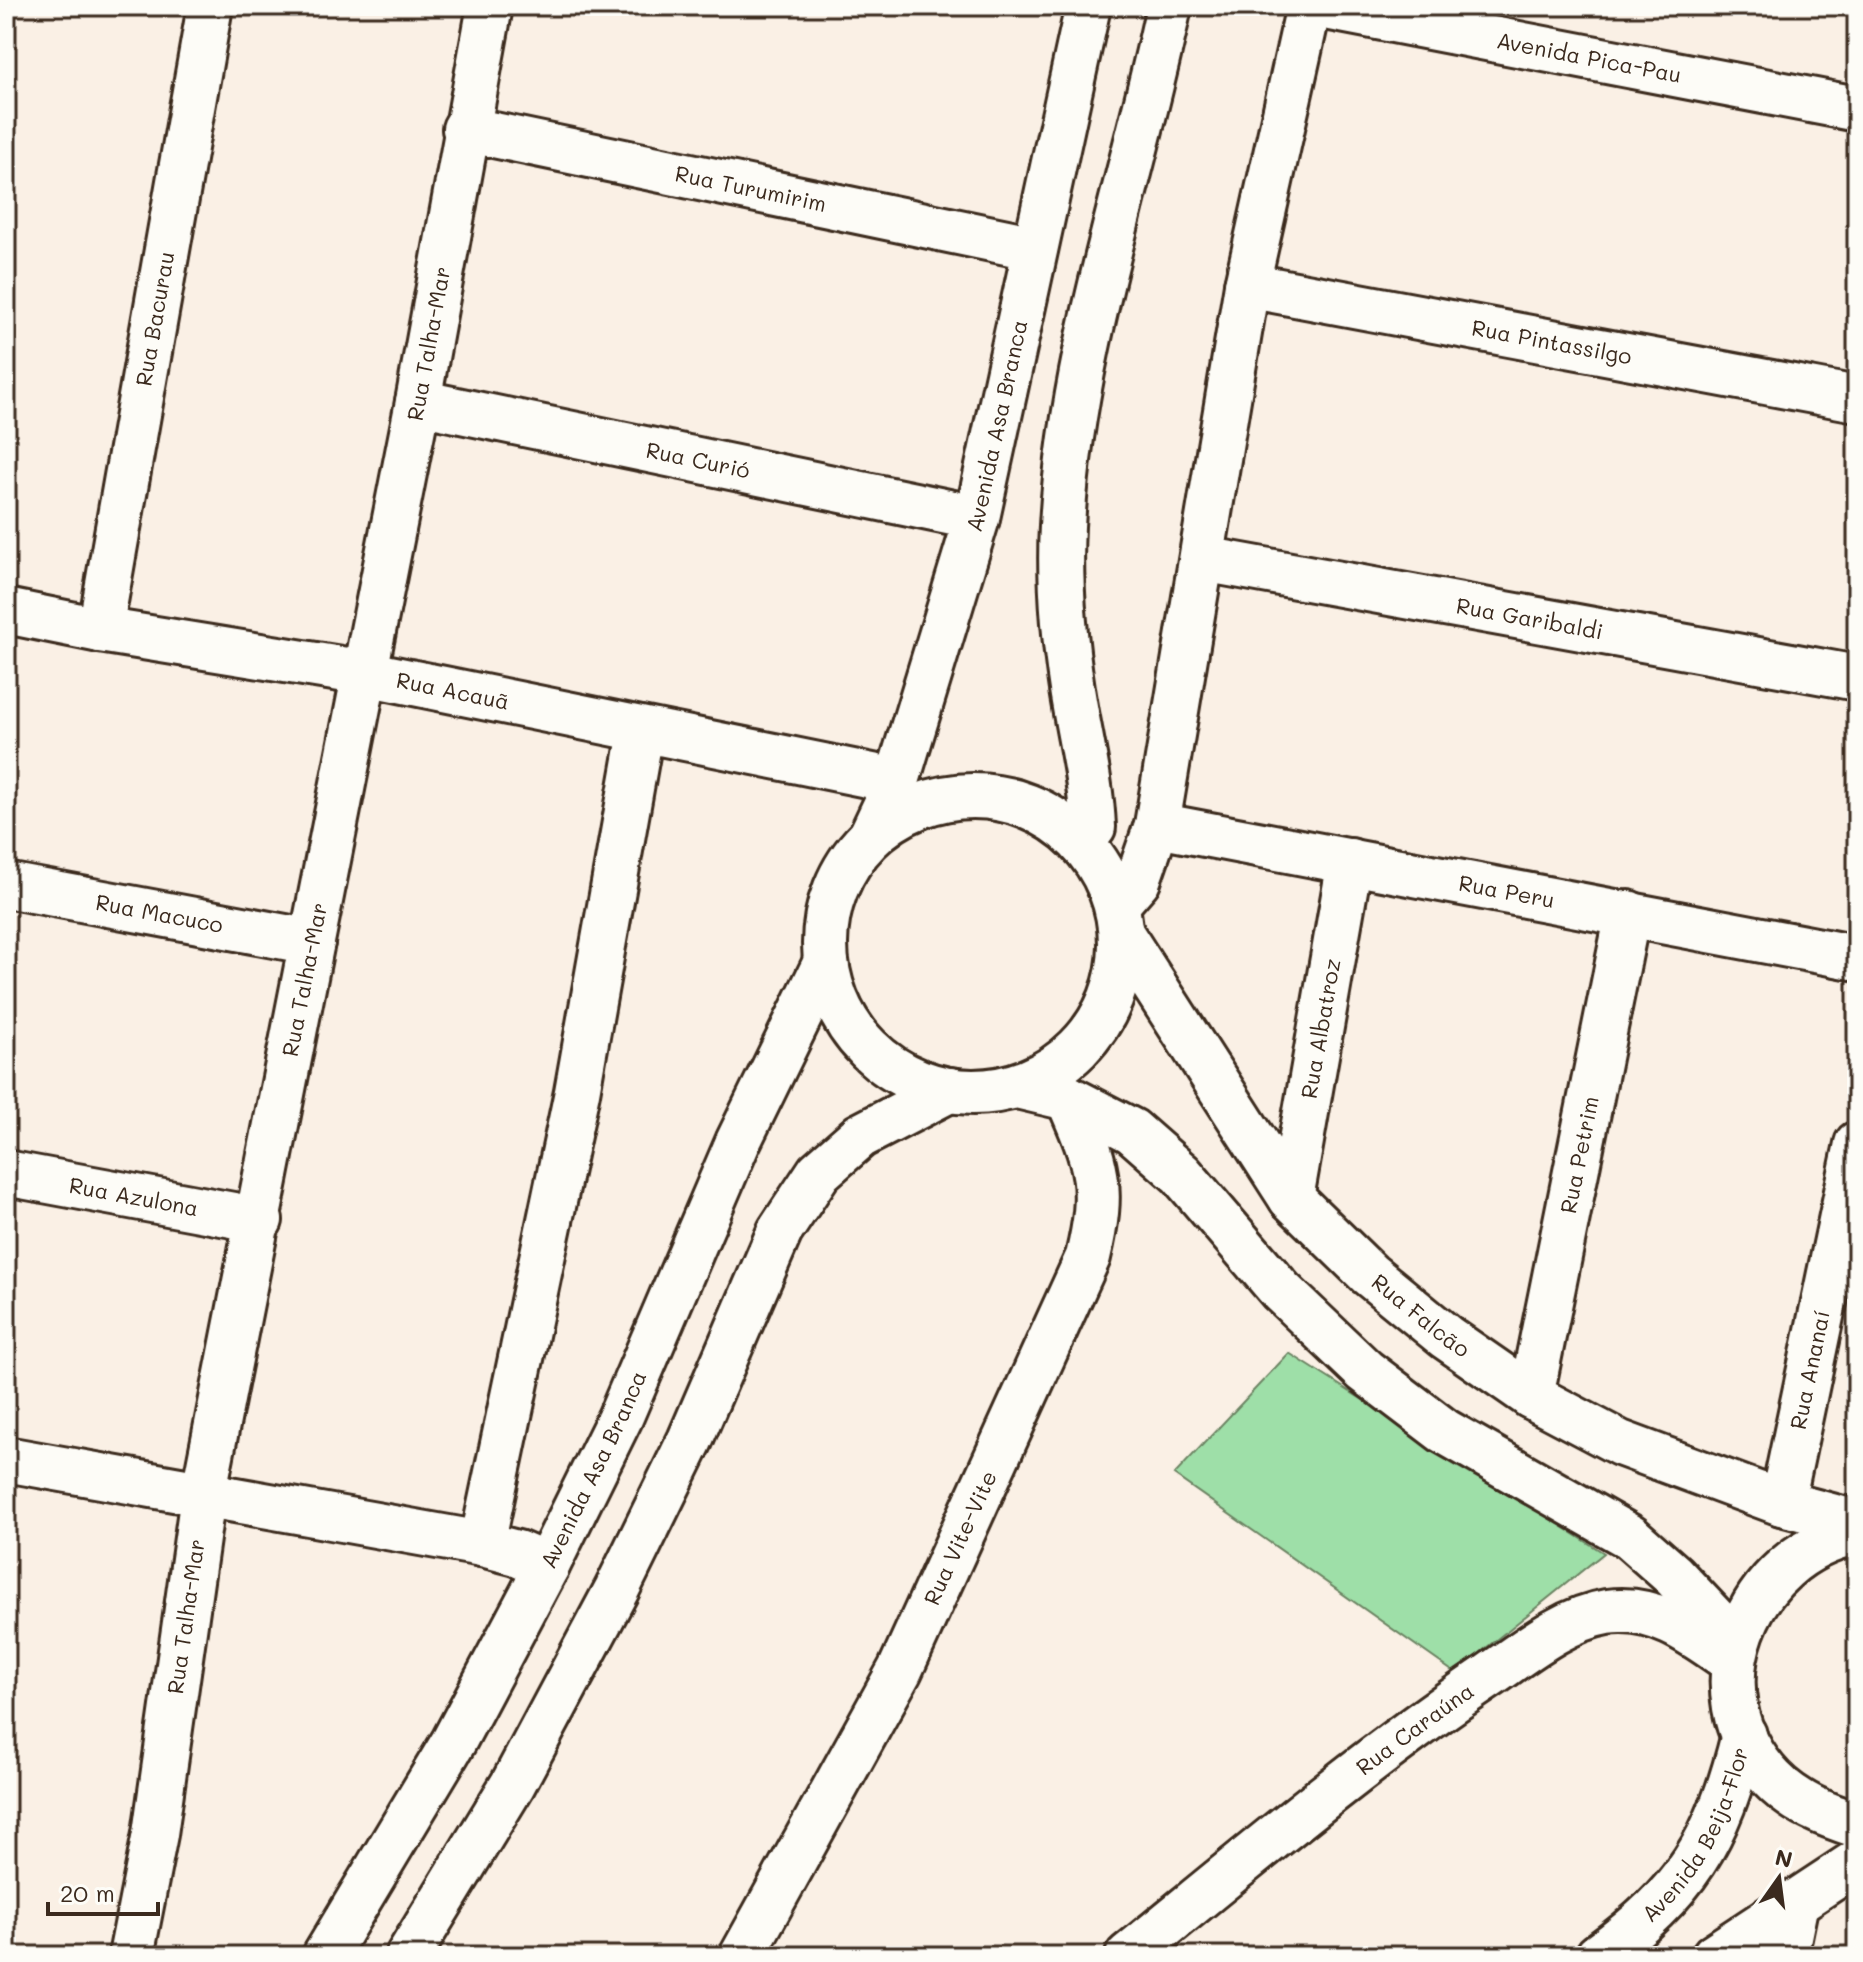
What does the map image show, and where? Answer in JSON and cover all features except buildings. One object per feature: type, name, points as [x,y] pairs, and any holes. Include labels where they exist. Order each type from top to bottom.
[{"type":"street","name":"Rua Bacurau","points":[[100,630],[210,6]]},
{"type":"street","name":"Rua Talha-Mar","points":[[131,1956],[155,1834],[203,1496],[260,1220],[418,402],[465,129],[490,6]]},
{"type":"street","name":"Avenida Asa Branca","points":[[871,835],[897,781],[977,518],[1088,6]]},
{"type":"street","points":[[1081,841],[1093,827],[1093,816],[1072,687],[1063,605],[1062,529],[1068,458],[1092,323],[1149,102],[1169,6]]},
{"type":"street","points":[[871,835],[842,872],[826,917],[825,964],[839,1009],[866,1048],[904,1075],[949,1090],[983,1092],[1017,1086],[1053,1070],[1083,1044],[1106,1012],[1120,975],[1120,919],[1151,850],[1157,825],[1247,285],[1309,6]]},
{"type":"street","name":"Avenida Pica-Pau","points":[[1320,6],[1857,109]]},
{"type":"street","name":"Rua Turumirim","points":[[465,129],[1035,248]]},
{"type":"street","name":"Rua Pintassilgo","points":[[1247,285],[1857,399]]},
{"type":"street","name":"Rua Curió","points":[[418,402],[977,518]]},
{"type":"street","name":"Rua Garibaldi","points":[[1203,559],[1857,678]]},
{"type":"street","name":"Rua Acauã","points":[[6,611],[100,630],[365,673],[641,732],[897,781]]},
{"type":"street","points":[[482,1544],[577,1092],[641,732]]},
{"type":"street","name":"Rua Falcão","points":[[871,835],[909,809],[954,796],[1000,798],[1044,813],[1081,841],[1103,870],[1120,919],[1291,1198],[1369,1274],[1446,1337],[1531,1396],[1620,1443],[1782,1503],[1857,1523]]},
{"type":"street","name":"Rua Peru","points":[[1157,825],[1857,958]]},
{"type":"street","name":"Rua Albatroz","points":[[1291,1198],[1350,861]]},
{"type":"street","name":"Rua Macuco","points":[[6,885],[312,942]]},
{"type":"street","name":"Rua Petrim","points":[[1531,1396],[1628,913]]},
{"type":"street","name":"Avenida Asa Branca","points":[[325,1956],[454,1741],[547,1566],[620,1418],[738,1142],[825,964]]},
{"type":"street","points":[[1017,1086],[1068,1098],[1132,1131],[1181,1174],[1281,1291],[1365,1371],[1444,1431],[1630,1537],[1673,1575],[1735,1652]]},
{"type":"street","points":[[408,1956],[513,1784],[617,1589],[690,1440],[780,1231],[819,1172],[860,1136],[949,1090]]},
{"type":"street","name":"Rua Vite-Vite","points":[[742,1956],[900,1670],[1088,1257],[1099,1213],[1097,1175],[1068,1098]]},
{"type":"street","name":"Rua Ananaí","points":[[1782,1503],[1857,1144]]},
{"type":"street","name":"Rua Azulona","points":[[6,1173],[260,1220]]},
{"type":"street","points":[[6,1459],[482,1544],[517,1553],[547,1566]]},
{"type":"street","points":[[1857,1533],[1832,1538],[1789,1561],[1756,1598],[1735,1652],[1734,1699],[1744,1735],[1772,1779],[1812,1810],[1857,1825]]},
{"type":"street","name":"Rua Caraúna","points":[[1128,1956],[1453,1700],[1530,1648],[1574,1623],[1607,1612],[1643,1613],[1677,1623],[1735,1652]]},
{"type":"street","name":"Avenida Beija-Flor","points":[[1598,1956],[1668,1899],[1695,1863],[1719,1818],[1744,1735]]},
{"type":"street","points":[[1714,1956],[1857,1862]]},
{"type":"street","points":[[1785,1956],[1796,1902]]},
{"type":"green space","points":[[1289,1353],[1604,1553],[1455,1673],[1174,1475]]}]
